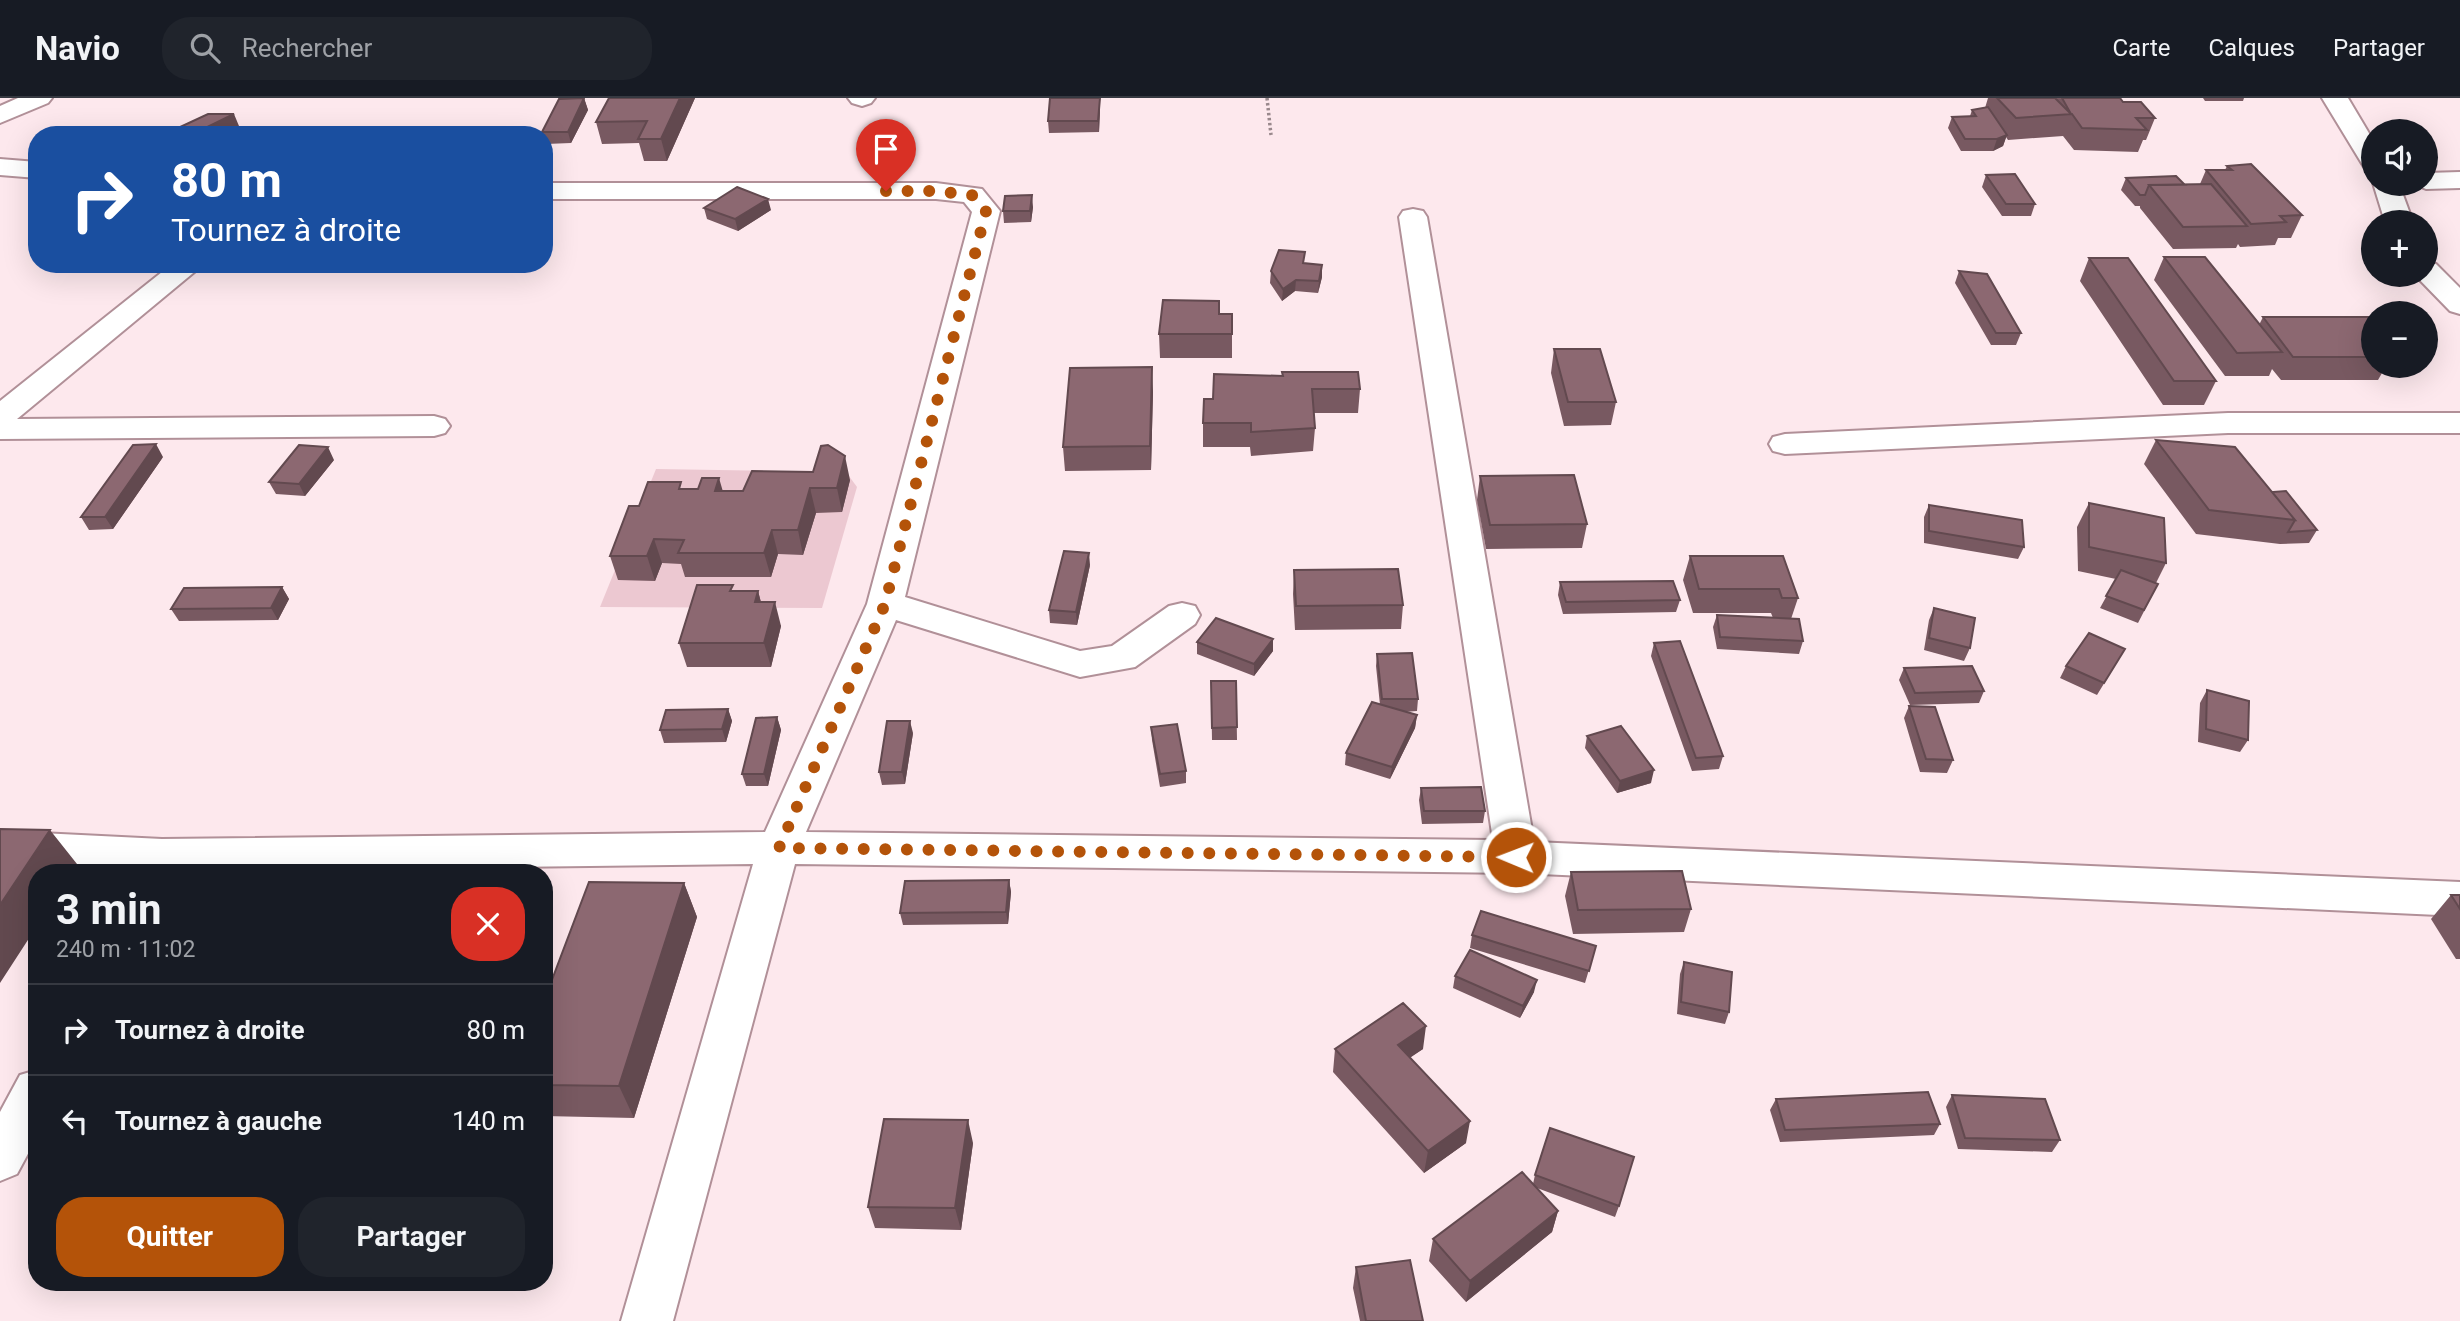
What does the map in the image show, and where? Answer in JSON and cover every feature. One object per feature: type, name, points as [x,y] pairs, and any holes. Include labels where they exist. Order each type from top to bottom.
[{"type":"street","points":[[0,115],[39,98]]},
{"type":"street","points":[[2334,98],[2361,142]]},
{"type":"street","points":[[0,167],[28,169]]},
{"type":"street","points":[[2438,181],[2460,180]]},
{"type":"street","points":[[553,191],[936,191],[972,195],[986,211],[885,604],[779,848],[647,1321]]},
{"type":"street","points":[[1413,217],[1516,857]]},
{"type":"street","points":[[0,417],[179,273]]},
{"type":"street","points":[[2438,282],[2460,305]]},
{"type":"street","points":[[1785,444],[2228,423],[2460,423]]},
{"type":"street","points":[[0,429],[434,426]]},
{"type":"street","points":[[885,604],[1080,664],[1122,658],[1182,615]]},
{"type":"street","points":[[0,847],[157,864],[779,848],[1516,857],[2460,899]]},
{"type":"street","points":[[0,1159],[28,1107]]},
{"type":"path","points":[[1267,98],[1271,135]]},
{"type":"shaded area","points":[[656,469],[846,472],[857,487],[822,608],[600,607]]},
{"type":"building","points":[[584,98],[568,132],[553,132],[553,126],[545,126],[559,99]]},
{"type":"building","points":[[609,98],[680,98],[661,139],[638,139],[647,121],[596,122]]},
{"type":"building","points":[[1050,98],[1100,98],[1098,121],[1048,121]]},
{"type":"building","points":[[1997,98],[2055,98],[2071,114],[2062,98],[2120,98],[2123,102],[2141,102],[2155,118],[2136,118],[2147,130],[2082,128],[2072,114],[2016,118]]},
{"type":"building","points":[[1988,107],[2007,135],[1997,139],[1965,139],[1952,117],[1976,116],[1972,110]]},
{"type":"building","points":[[208,114],[234,114],[209,126],[182,126]]},
{"type":"building","points":[[2251,164],[2302,215],[2280,216],[2286,222],[2251,224],[2206,170],[2232,170],[2227,166]]},
{"type":"building","points":[[2015,174],[2035,204],[2006,204],[1986,175]]},
{"type":"building","points":[[2176,176],[2185,185],[2149,185],[2145,195],[2140,195],[2126,178]]},
{"type":"building","points":[[2211,184],[2247,226],[2183,227],[2149,185]]},
{"type":"building","points":[[737,187],[768,199],[735,219],[704,208]]},
{"type":"building","points":[[1032,195],[1030,211],[1003,211],[1005,196]]},
{"type":"building","points":[[1279,250],[1305,252],[1303,263],[1322,265],[1319,281],[1296,280],[1283,289],[1271,271]]},
{"type":"building","points":[[2164,257],[2205,257],[2282,352],[2237,353]]},
{"type":"building","points":[[2089,258],[2128,258],[2216,381],[2174,381]]},
{"type":"building","points":[[1959,271],[1987,274],[2021,333],[1996,333]]},
{"type":"building","points":[[1163,300],[1219,301],[1219,314],[1232,314],[1232,334],[1159,334]]},
{"type":"building","points":[[2263,317],[2361,317],[2361,357],[2293,357]]},
{"type":"building","points":[[1554,349],[1600,349],[1616,402],[1568,402]]},
{"type":"building","points":[[1152,367],[1150,446],[1063,447],[1070,368]]},
{"type":"building","points":[[1282,372],[1358,372],[1360,389],[1312,389],[1315,428],[1251,432],[1251,423],[1203,423],[1204,399],[1213,399],[1214,374],[1283,376]]},
{"type":"building","points":[[2156,440],[2235,447],[2295,520],[2209,510]]},
{"type":"building","points":[[156,444],[105,517],[81,517],[133,445]]},
{"type":"building","points":[[299,445],[328,447],[299,484],[269,482]]},
{"type":"building","points":[[828,445],[845,456],[837,488],[810,488],[798,530],[772,530],[764,553],[678,553],[684,540],[654,539],[647,556],[610,556],[629,506],[639,506],[648,482],[681,482],[679,489],[698,489],[702,478],[719,478],[715,491],[743,491],[752,471],[813,472],[821,446]]},
{"type":"building","points":[[1574,475],[1587,524],[1490,525],[1480,476]]},
{"type":"building","points":[[2286,491],[2317,530],[2288,532],[2295,520],[2272,492]]},
{"type":"building","points":[[2089,503],[2164,518],[2166,563],[2089,547]]},
{"type":"building","points":[[1929,505],[2022,520],[2024,547],[1929,531]]},
{"type":"building","points":[[1064,551],[1089,553],[1076,612],[1049,610]]},
{"type":"building","points":[[1690,556],[1783,556],[1798,598],[1782,598],[1779,589],[1699,589]]},
{"type":"building","points":[[1398,569],[1403,605],[1296,606],[1294,570]]},
{"type":"building","points":[[2121,570],[2158,584],[2144,610],[2106,596]]},
{"type":"building","points":[[1673,581],[1680,600],[1566,602],[1560,582]]},
{"type":"building","points":[[697,585],[733,585],[730,591],[758,591],[755,602],[775,602],[764,643],[679,643]]},
{"type":"building","points":[[282,587],[271,608],[171,609],[184,588]]},
{"type":"building","points":[[1934,608],[1975,618],[1970,648],[1929,638]]},
{"type":"building","points":[[1717,615],[1799,619],[1803,641],[1720,637]]},
{"type":"building","points":[[1216,618],[1273,639],[1254,664],[1197,642]]},
{"type":"building","points":[[2089,633],[2125,649],[2104,683],[2066,666]]},
{"type":"building","points":[[1680,641],[1723,756],[1696,758],[1654,643]]},
{"type":"building","points":[[1412,653],[1418,699],[1382,699],[1377,654]]},
{"type":"building","points":[[1972,666],[1984,691],[1915,693],[1904,668]]},
{"type":"building","points":[[1211,681],[1236,681],[1237,727],[1212,728]]},
{"type":"building","points":[[2207,690],[2249,701],[2248,740],[2206,729]]},
{"type":"building","points":[[1372,702],[1417,715],[1392,767],[1346,753]]},
{"type":"building","points":[[1909,706],[1935,707],[1953,760],[1926,759]]},
{"type":"building","points":[[728,709],[722,729],[660,730],[666,710]]},
{"type":"building","points":[[777,717],[764,774],[742,774],[756,718]]},
{"type":"building","points":[[887,721],[910,721],[902,772],[879,772]]},
{"type":"building","points":[[1177,724],[1186,771],[1160,774],[1151,727]]},
{"type":"building","points":[[1621,726],[1654,770],[1620,781],[1587,736]]},
{"type":"building","points":[[1481,787],[1485,811],[1424,811],[1421,788]]},
{"type":"building","points":[[0,829],[50,830],[0,905]]},
{"type":"building","points":[[1682,871],[1691,909],[1578,910],[1571,872]]},
{"type":"building","points":[[1009,880],[1006,912],[900,913],[905,881]]},
{"type":"building","points":[[589,882],[684,883],[619,1086],[553,1085],[553,977]]},
{"type":"building","points":[[2451,895],[2460,895],[2460,909]]},
{"type":"building","points":[[1481,911],[1596,946],[1589,971],[1472,935]]},
{"type":"building","points":[[1470,950],[1537,980],[1523,1006],[1455,976]]},
{"type":"building","points":[[1684,962],[1732,972],[1729,1012],[1681,1002]]},
{"type":"building","points":[[1403,1003],[1426,1026],[1398,1045],[1470,1121],[1428,1151],[1335,1049]]},
{"type":"building","points":[[1928,1092],[1940,1124],[1785,1130],[1776,1099]]},
{"type":"building","points":[[1952,1095],[2045,1099],[2060,1140],[1965,1138]]},
{"type":"building","points":[[884,1119],[968,1120],[955,1208],[868,1207]]},
{"type":"building","points":[[1550,1128],[1634,1157],[1619,1206],[1535,1175]]},
{"type":"building","points":[[1522,1172],[1558,1211],[1470,1281],[1433,1239]]},
{"type":"building","points":[[1410,1260],[1423,1321],[1366,1321],[1356,1267]]},
{"type":"route","points":[[886,191],[936,191],[972,195],[986,211],[885,604],[779,848],[1516,857]]}]
